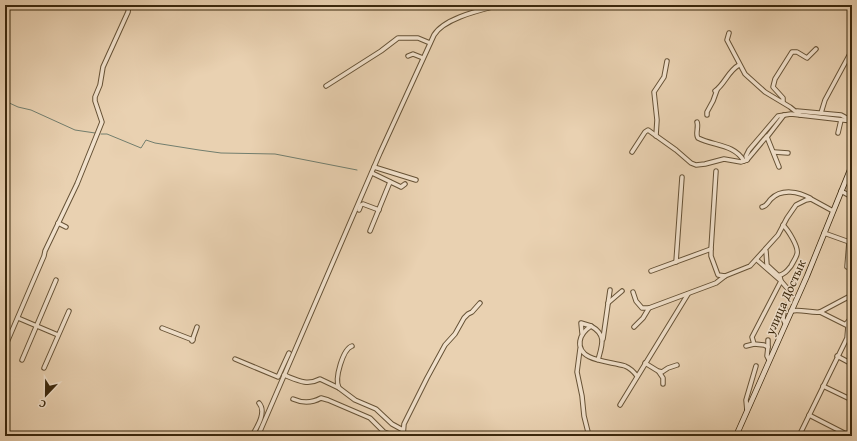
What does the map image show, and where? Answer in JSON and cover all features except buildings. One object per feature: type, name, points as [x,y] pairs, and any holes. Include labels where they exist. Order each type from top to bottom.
[{"type":"main road","name":"улица Достык","points":[[736,436],[852,166]]},
{"type":"street","points":[[5,347],[45,251],[102,122],[95,97],[100,85],[103,67],[128,12],[129,5]]},
{"type":"street","points":[[258,436],[359,205],[374,167],[437,30],[450,22],[500,5]]},
{"type":"street","points":[[729,33],[727,40],[745,74],[768,94],[783,102],[800,115]]},
{"type":"street","points":[[326,86],[398,38],[407,39],[414,37],[430,43]]},
{"type":"street","points":[[783,102],[783,98],[773,87],[775,79],[792,52],[797,52],[806,58],[816,49]]},
{"type":"street","points":[[821,113],[825,100],[852,50]]},
{"type":"street","points":[[408,56],[413,54],[423,58]]},
{"type":"street","points":[[656,136],[657,120],[654,92],[664,77],[667,61]]},
{"type":"street","points":[[707,115],[707,112],[713,102],[716,90],[733,69],[739,65]]},
{"type":"street","points":[[795,110],[841,115],[852,121]]},
{"type":"street","points":[[746,161],[785,115]]},
{"type":"street","points":[[746,161],[746,156],[749,150],[778,116],[800,115],[852,121]]},
{"type":"street","points":[[838,133],[841,120]]},
{"type":"street","points":[[697,122],[698,125],[696,135],[698,138],[731,149],[746,161]]},
{"type":"street","points":[[632,152],[646,130],[676,150],[691,163],[696,165],[724,159],[746,161]]},
{"type":"street","points":[[768,135],[768,140],[779,166]]},
{"type":"street","points":[[774,152],[788,153]]},
{"type":"street","points":[[374,167],[416,180]]},
{"type":"street","points":[[716,171],[711,256],[718,275],[725,276]]},
{"type":"street","points":[[372,173],[401,187],[405,184]]},
{"type":"street","points":[[676,262],[682,177]]},
{"type":"street","points":[[370,231],[390,182]]},
{"type":"street","points":[[841,191],[852,197]]},
{"type":"street","points":[[762,207],[766,206],[774,196],[790,192],[799,193],[833,211]]},
{"type":"street","points":[[642,308],[649,308],[688,294],[750,266],[778,235],[796,205],[811,199]]},
{"type":"street","points":[[359,205],[368,205],[379,210]]},
{"type":"street","points":[[359,205],[359,210]]},
{"type":"street","points":[[58,223],[66,227]]},
{"type":"street","points":[[778,276],[788,270],[798,253],[797,247],[783,225]]},
{"type":"street","points":[[824,233],[850,242],[847,267]]},
{"type":"street","points":[[651,271],[711,248]]},
{"type":"street","points":[[766,250],[766,265],[778,276],[781,281]]},
{"type":"street","points":[[757,260],[787,288]]},
{"type":"street","points":[[22,360],[56,280]]},
{"type":"street","points":[[754,344],[752,337],[754,332],[781,281]]},
{"type":"street","points":[[598,360],[603,341],[610,290]]},
{"type":"street","points":[[608,303],[622,291]]},
{"type":"street","points":[[633,292],[636,301],[646,313]]},
{"type":"street","points":[[620,405],[688,294]]},
{"type":"street","points":[[820,312],[852,295]]},
{"type":"street","points":[[403,436],[404,424],[445,345],[455,334],[464,318],[480,303]]},
{"type":"street","points":[[785,305],[783,319],[785,323]]},
{"type":"street","points":[[634,327],[649,308]]},
{"type":"street","points":[[791,311],[799,310],[820,312],[852,328]]},
{"type":"street","points":[[44,368],[69,311]]},
{"type":"street","points":[[799,436],[847,338],[847,325],[852,317]]},
{"type":"street","points":[[18,318],[58,335]]},
{"type":"street","points":[[589,436],[584,416],[577,372],[580,339],[582,334],[581,322],[591,326],[599,333],[603,341]]},
{"type":"street","points":[[582,334],[591,326]]},
{"type":"street","points":[[162,328],[192,341],[197,327]]},
{"type":"street","points":[[768,340],[767,356],[769,360]]},
{"type":"street","points":[[746,346],[754,344],[768,347]]},
{"type":"street","points":[[339,388],[337,384],[337,377],[346,350],[352,346]]},
{"type":"street","points":[[580,348],[585,355],[598,360],[624,366],[632,370],[637,376]]},
{"type":"street","points":[[234,359],[278,377],[288,353]]},
{"type":"street","points":[[837,356],[852,364]]},
{"type":"street","points":[[645,363],[660,372],[664,378],[663,384]]},
{"type":"street","points":[[660,372],[677,365]]},
{"type":"street","points":[[747,411],[746,400],[756,366]]},
{"type":"street","points":[[284,375],[312,383],[320,379],[339,388],[354,400],[376,409],[392,424],[403,430]]},
{"type":"street","points":[[823,386],[852,400]]},
{"type":"street","points":[[293,399],[298,401],[313,402],[321,398],[328,400],[370,418],[384,432],[395,436]]},
{"type":"street","points":[[252,436],[263,412],[262,406],[259,403]]},
{"type":"street","points":[[809,415],[850,436]]},
{"type":"waterway","points":[[5,101],[18,107],[31,110],[75,130],[95,133]]},
{"type":"waterway","points":[[101,134],[107,134],[141,148],[146,140],[155,143],[221,153],[275,154],[357,170]]}]
